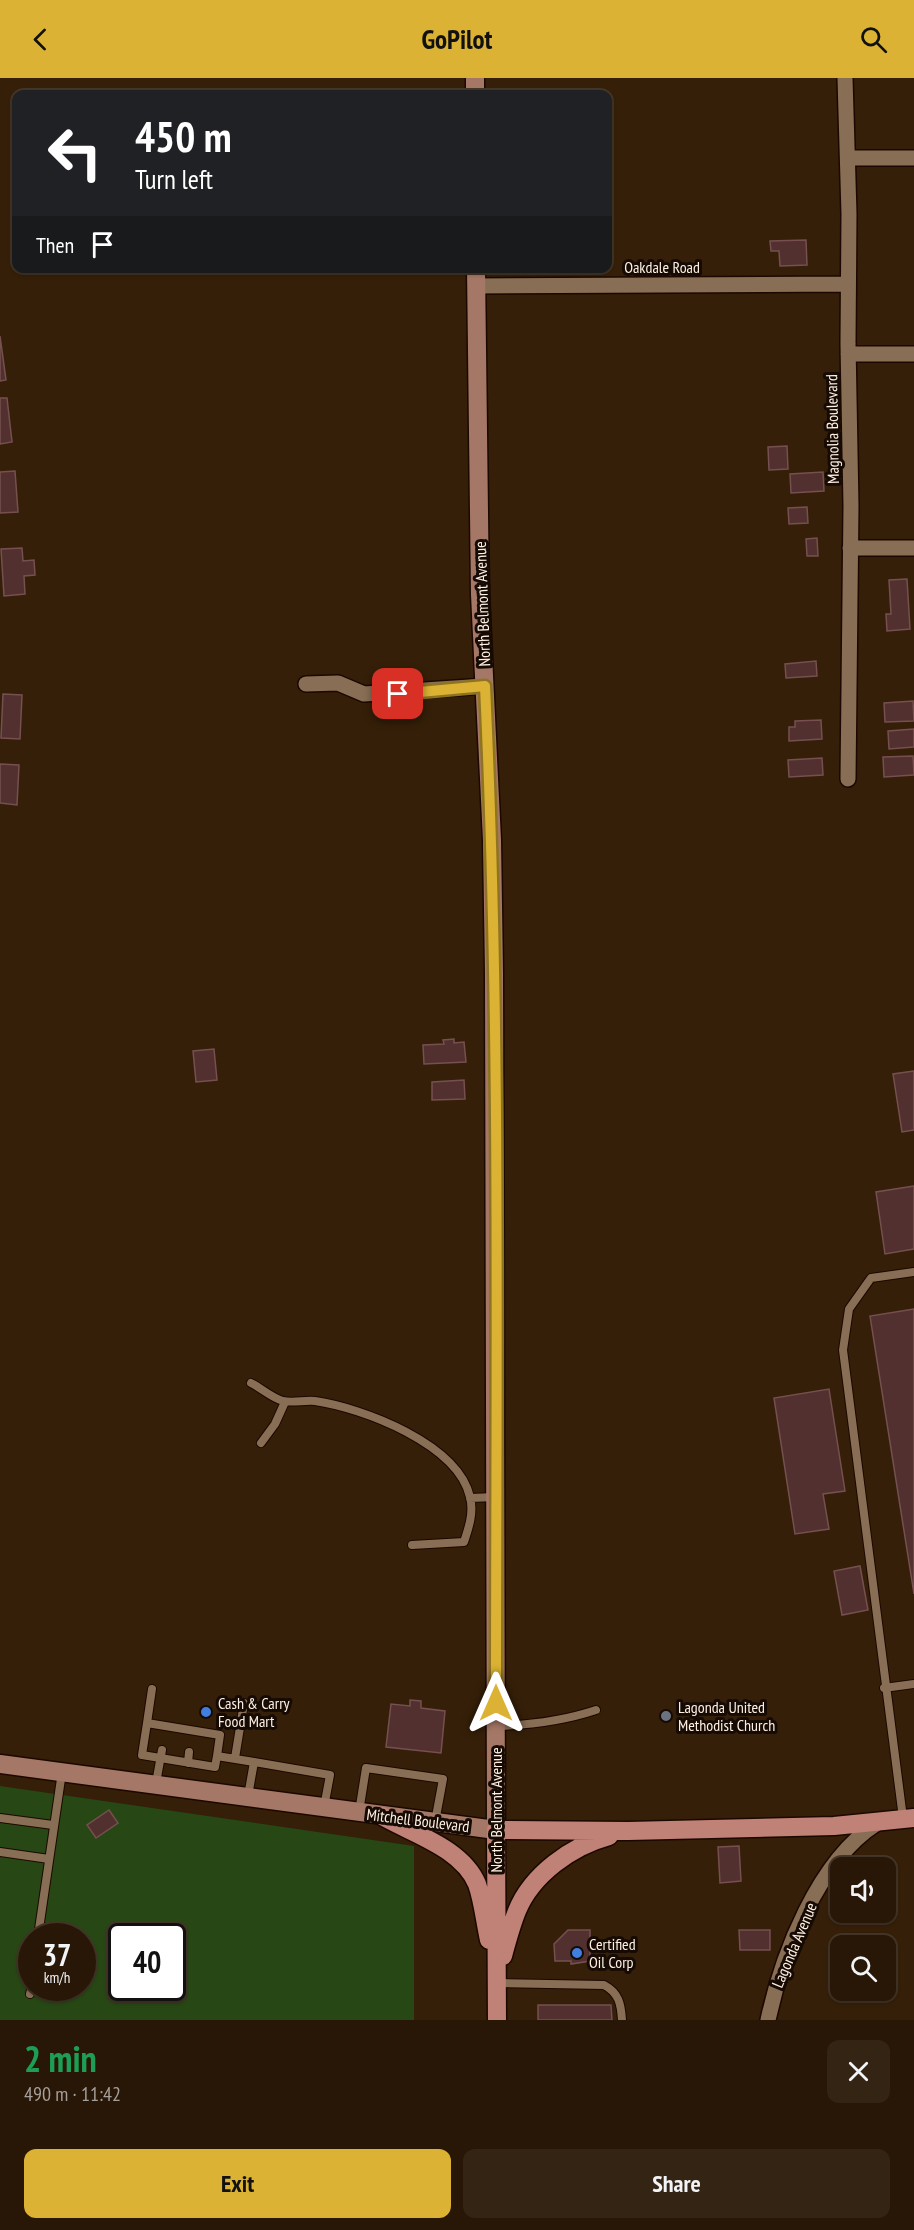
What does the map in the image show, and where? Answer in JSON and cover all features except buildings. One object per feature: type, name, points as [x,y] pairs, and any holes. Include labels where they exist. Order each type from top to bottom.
[{"type":"main road","points":[[382,1816],[452,1854],[468,1869],[477,1884],[497,1978]]},
{"type":"main road","name":"Lagonda Avenue","points":[[876,1824],[909,1819]]},
{"type":"main road","name":"Mitchell Boulevard","points":[[496,1830],[628,1831],[876,1824]]},
{"type":"main road","name":"North Belmont Avenue","points":[[496,1830],[497,2020]]},
{"type":"main road","points":[[497,1978],[518,1909],[546,1871],[586,1842],[628,1831]]},
{"type":"street","name":"Magnolia Boulevard","points":[[845,78],[848,158],[850,548],[848,779]]},
{"type":"street","points":[[848,158],[914,158]]},
{"type":"street","name":"Oakdale Road","points":[[476,277],[848,284]]},
{"type":"street","name":"North Belmont Avenue","points":[[476,277],[480,594],[493,907],[496,1830]]},
{"type":"street","points":[[848,354],[914,354]]},
{"type":"street","points":[[850,548],[914,548]]},
{"type":"street","points":[[306,684],[338,683],[364,694],[485,686]]},
{"type":"street","name":"Mitchell Boulevard","points":[[0,1764],[248,1799],[496,1830]]},
{"type":"street","name":"Lagonda Avenue","points":[[768,2020],[781,1968],[818,1891],[837,1860],[853,1841],[876,1824]]},
{"type":"lane","points":[[909,1819],[884,1688],[843,1350],[849,1309],[871,1278],[914,1272]]},
{"type":"lane","points":[[251,1383],[285,1402],[316,1401],[415,1436],[442,1455],[462,1478],[470,1498],[470,1521],[464,1542],[412,1545]]},
{"type":"lane","points":[[261,1443],[275,1424],[285,1402]]},
{"type":"lane","points":[[470,1498],[496,1497]]},
{"type":"lane","points":[[884,1688],[914,1684]]},
{"type":"lane","points":[[147,1723],[164,1730],[220,1735],[215,1767],[161,1754],[141,1755],[152,1689]]},
{"type":"lane","points":[[235,1758],[244,1703]]},
{"type":"lane","points":[[496,1726],[573,1718],[596,1710]]},
{"type":"lane","points":[[188,1762],[189,1752]]},
{"type":"lane","points":[[156,1785],[161,1754]]},
{"type":"lane","points":[[217,1756],[330,1775],[324,1809]]},
{"type":"lane","points":[[248,1799],[254,1762]]},
{"type":"lane","points":[[358,1813],[366,1768],[442,1779],[435,1823]]},
{"type":"lane","points":[[41,1923],[62,1772]]},
{"type":"lane","points":[[0,1818],[53,1826]]},
{"type":"lane","points":[[0,1852],[49,1859]]},
{"type":"lane","points":[[497,1978],[604,1985],[614,1991],[620,2002],[621,2020]]},
{"type":"green space","points":[[0,1786],[414,1846],[414,2020],[0,2020]]},
{"type":"place","name":"Cash & Carry Food Mart","points":[[206,1712]]},
{"type":"place","name":"Lagonda United Methodist Church","points":[[666,1716]]},
{"type":"place","name":"Certified Oil Corp","points":[[577,1953]]},
{"type":"route","points":[[398,694],[485,686],[492,840],[494,973],[496,1703]]}]
